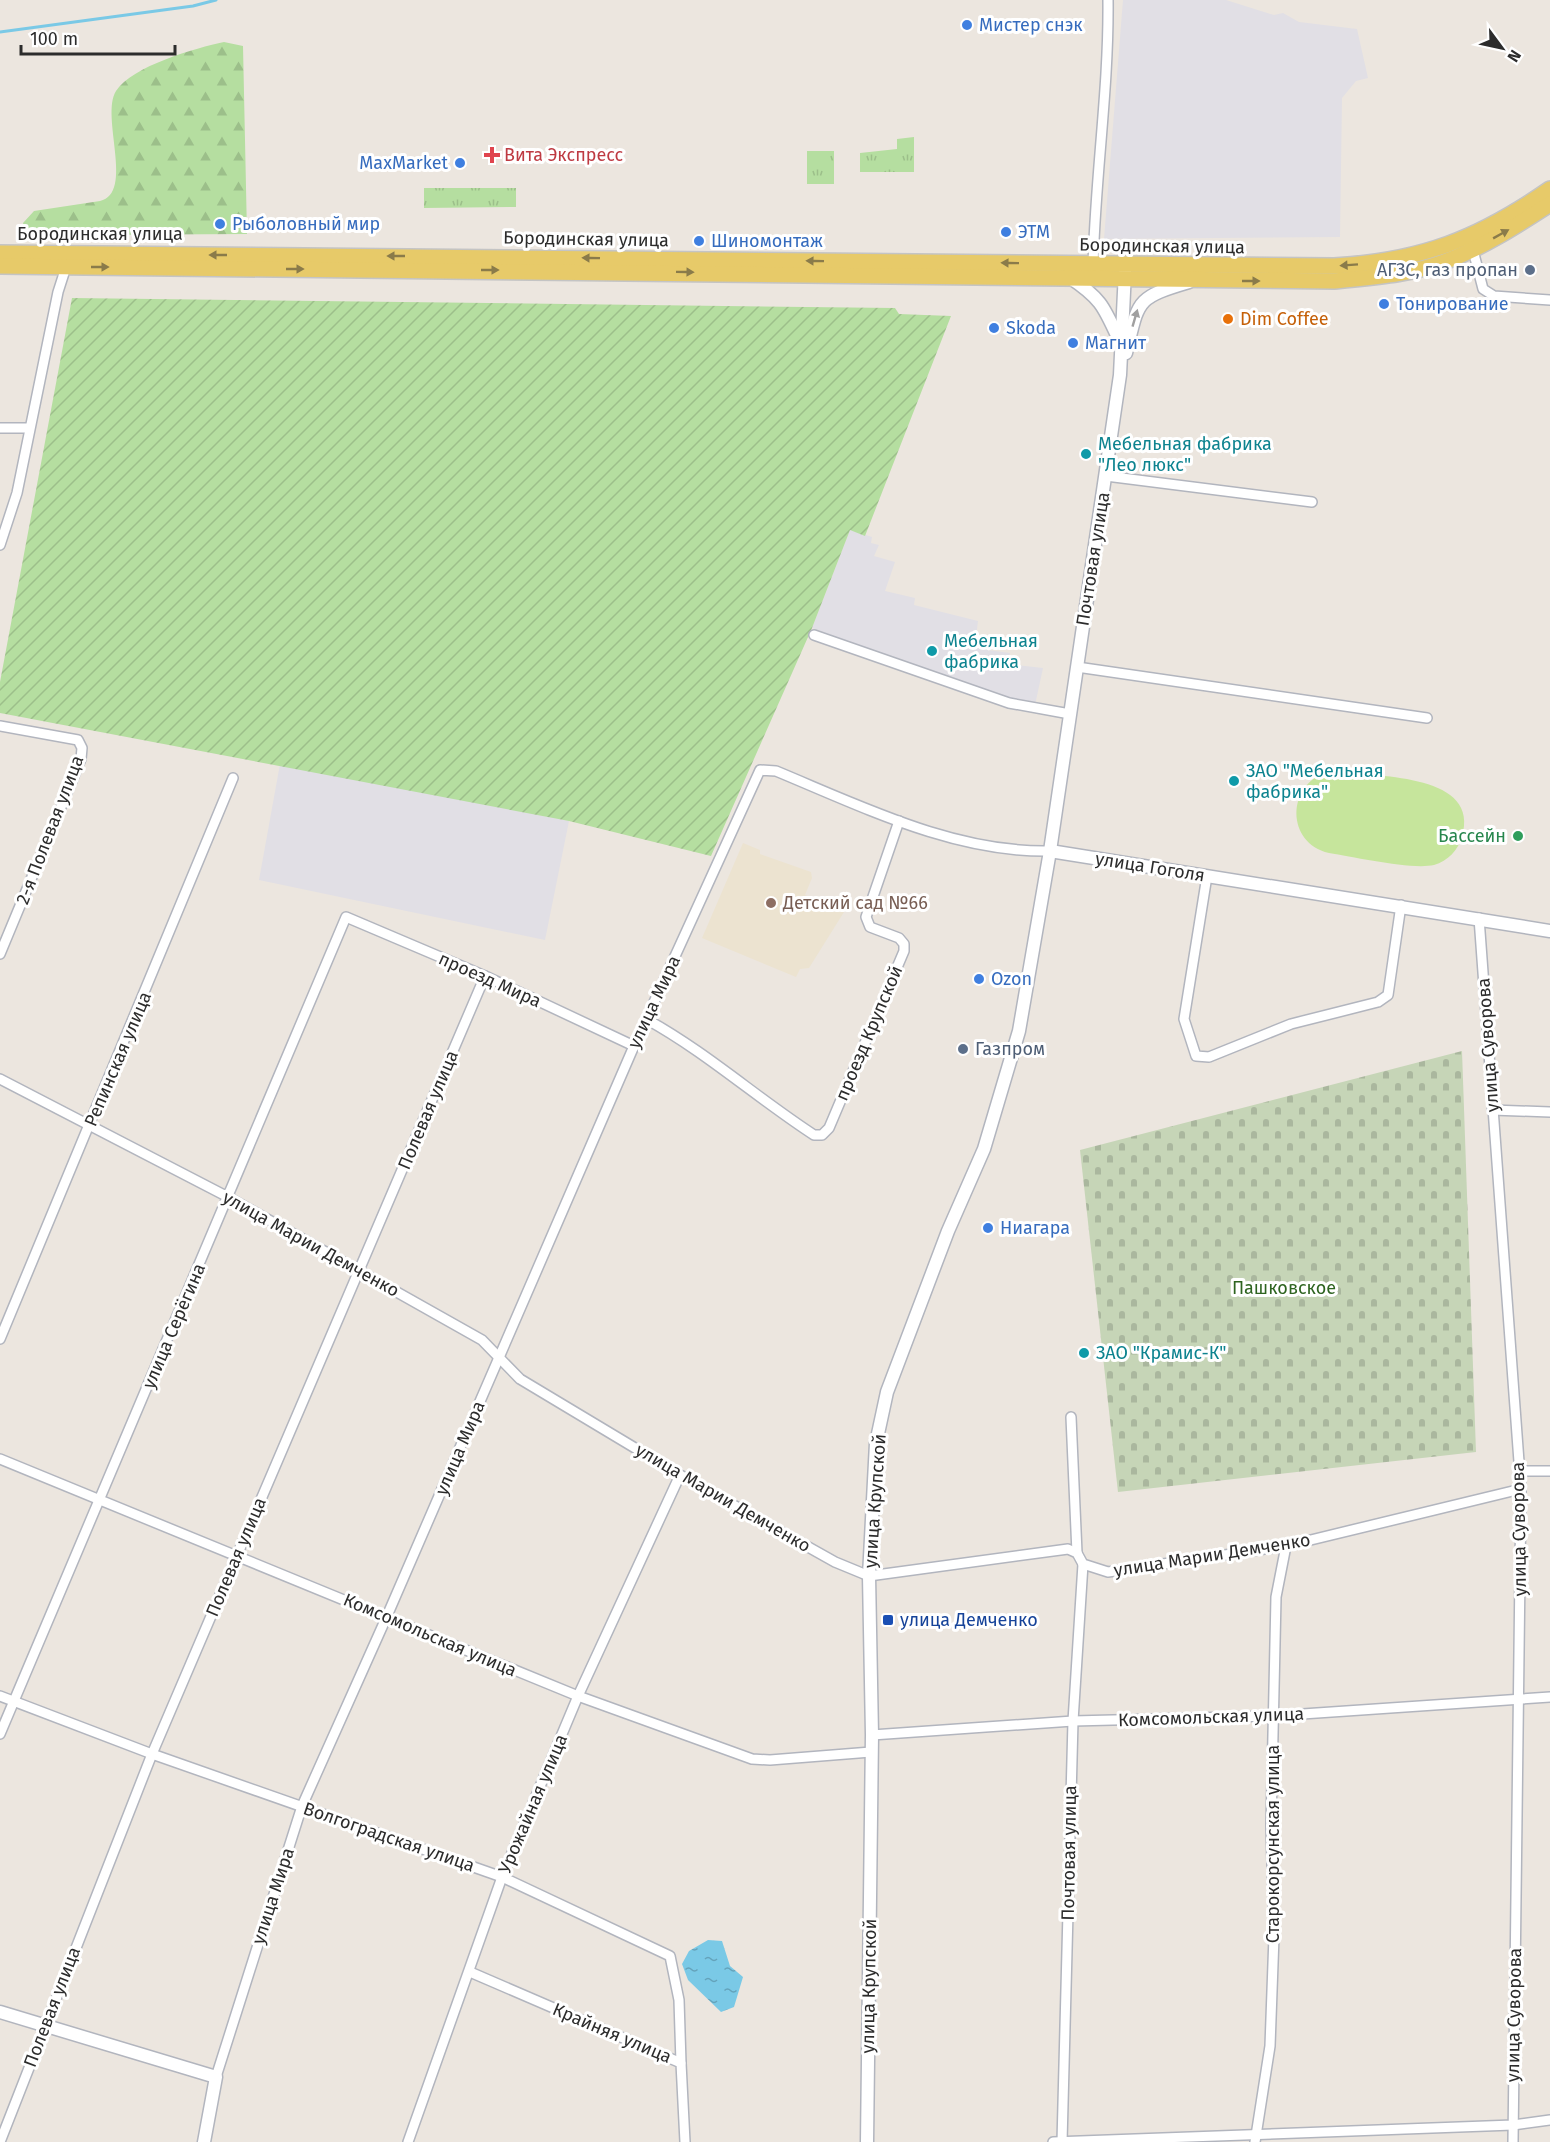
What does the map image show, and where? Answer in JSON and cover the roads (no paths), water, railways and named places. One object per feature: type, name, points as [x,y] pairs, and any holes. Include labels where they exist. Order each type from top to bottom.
[{"type":"main road","name":"Бородинская улица","points":[[0,253],[1125,272],[1378,263],[1467,239],[1550,189]]},
{"type":"main road","name":"Бородинская улица","points":[[1125,272],[1193,281],[1334,281],[1419,269],[1473,250],[1550,204]]},
{"type":"main road","name":"Бородинская улица","points":[[0,266],[1068,276],[1093,271]]},
{"type":"street","points":[[1093,271],[1108,48],[1108,0]]},
{"type":"street","points":[[1473,250],[1483,290],[1494,296],[1550,300]]},
{"type":"street","points":[[0,545],[17,493],[28,428],[58,292],[66,267]]},
{"type":"street","name":"Почтовая улица","points":[[1050,851],[1120,375],[1125,272]]},
{"type":"street","points":[[1068,276],[1094,293],[1105,309],[1121,344]]},
{"type":"street","points":[[1120,375],[1138,306],[1153,293],[1193,281]]},
{"type":"street","points":[[0,428],[28,428]]},
{"type":"street","points":[[1106,476],[1312,502]]},
{"type":"street","points":[[814,635],[1009,703],[1070,714]]},
{"type":"street","points":[[1077,667],[1427,718]]},
{"type":"street","name":"2-я Полевая улица","points":[[0,726],[78,740],[82,748],[81,759],[0,954]]},
{"type":"street","name":"улица Гоголя","points":[[760,770],[776,771],[899,821],[988,847],[1015,852],[1050,851],[1401,905],[1550,931]]},
{"type":"street","name":"улица Мира","points":[[204,2142],[216,2077],[302,1806],[387,1616],[633,1046],[760,770]]},
{"type":"street","name":"Репинская улица","points":[[0,1339],[234,778]]},
{"type":"street","name":"проезд Крупской","points":[[646,1018],[682,1039],[767,1105],[814,1135],[822,1135],[829,1128],[904,951],[904,944],[899,938],[870,927],[866,917],[899,821]]},
{"type":"street","name":"улица Крупской","points":[[867,2142],[872,1735],[869,1576],[876,1443],[887,1392],[948,1231],[984,1149],[1012,1061],[1050,851]]},
{"type":"street","points":[[1206,876],[1184,1019],[1197,1056],[1209,1057],[1291,1024],[1378,1002],[1388,995],[1401,905]]},
{"type":"street","name":"проезд Мира","points":[[346,917],[484,976],[633,1046]]},
{"type":"street","name":"улица Серёгина","points":[[0,1734],[346,917]]},
{"type":"street","name":"улица Суворова","points":[[1479,918],[1521,1489],[1513,2142]]},
{"type":"street","name":"Полевая улица","points":[[0,2142],[152,1754],[360,1272],[484,976]]},
{"type":"street","name":"улица Марии Демченко","points":[[0,1079],[228,1197],[482,1340],[518,1378],[680,1475],[835,1562],[869,1576]]},
{"type":"street","points":[[1492,1110],[1550,1112]]},
{"type":"street","points":[[1071,1417],[1077,1553],[1083,1564]]},
{"type":"street","name":"Комсомольская улица","points":[[0,1459],[578,1696],[761,1760],[871,1752]]},
{"type":"street","points":[[1519,1471],[1550,1471]]},
{"type":"street","name":"Урожайная улица","points":[[408,2142],[502,1877],[578,1696],[680,1475]]},
{"type":"street","name":"улица Марии Демченко","points":[[1083,1564],[1108,1572],[1286,1546],[1521,1489]]},
{"type":"street","name":"Старокорсунская улица","points":[[1255,2138],[1264,2097],[1270,2046],[1274,1936],[1271,1826],[1276,1597],[1286,1546]]},
{"type":"street","points":[[869,1576],[1068,1549],[1077,1553]]},
{"type":"street","name":"Почтовая улица","points":[[1062,2142],[1072,1721],[1083,1564]]},
{"type":"street","name":"Волгоградская улица","points":[[0,1696],[152,1754],[502,1877],[670,1956],[680,2000],[681,2063]]},
{"type":"street","name":"Комсомольская улица","points":[[872,1735],[1072,1721],[1273,1716],[1550,1697]]},
{"type":"street","name":"Крайняя улица","points":[[470,1972],[681,2063],[685,2142]]},
{"type":"street","points":[[0,2012],[216,2077]]},
{"type":"street","points":[[1053,2142],[1255,2138],[1513,2125],[1550,2120]]},
{"type":"water","points":[[708,1940],[722,1941],[730,1966],[743,1977],[734,2007],[721,2012],[688,1980],[682,1964],[689,1951]]},
{"type":"waterway","points":[[0,32],[193,6],[216,0]]},
{"type":"place","name":"Мистер снэк","points":[[967,25]]},
{"type":"place","name":"Вита Экспресс","points":[[492,155]]},
{"type":"place","name":"MaxMarket","points":[[460,163]]},
{"type":"place","name":"Рыболовный мир","points":[[220,224]]},
{"type":"place","name":"ЭТМ","points":[[1006,232]]},
{"type":"place","name":"Шиномонтаж","points":[[699,241]]},
{"type":"place","name":"АГЗС, газ пропан","points":[[1530,270]]},
{"type":"place","name":"Тонирование","points":[[1384,304]]},
{"type":"place","name":"Dim Coffee","points":[[1228,319]]},
{"type":"place","name":"Skoda","points":[[994,328]]},
{"type":"place","name":"Магнит","points":[[1073,343]]},
{"type":"place","name":"Мебельная фабрика \"Лео люкс\"","points":[[1086,454]]},
{"type":"place","name":"Мебельная фабрика","points":[[932,651]]},
{"type":"place","name":"ЗАО \"Мебельная фабрика\"","points":[[1234,781]]},
{"type":"place","name":"Бассейн","points":[[1518,836]]},
{"type":"place","name":"Детский сад №66","points":[[771,903]]},
{"type":"place","name":"Ozon","points":[[979,979]]},
{"type":"place","name":"Газпром","points":[[963,1049]]},
{"type":"place","name":"Ниагара","points":[[988,1228]]},
{"type":"place","name":"ЗАО \"Крамис-К\"","points":[[1084,1353]]},
{"type":"place","name":"улица Демченко","points":[[888,1620]]},
{"type":"park label","name":"Пашковское","points":[[1284,1288]]}]
